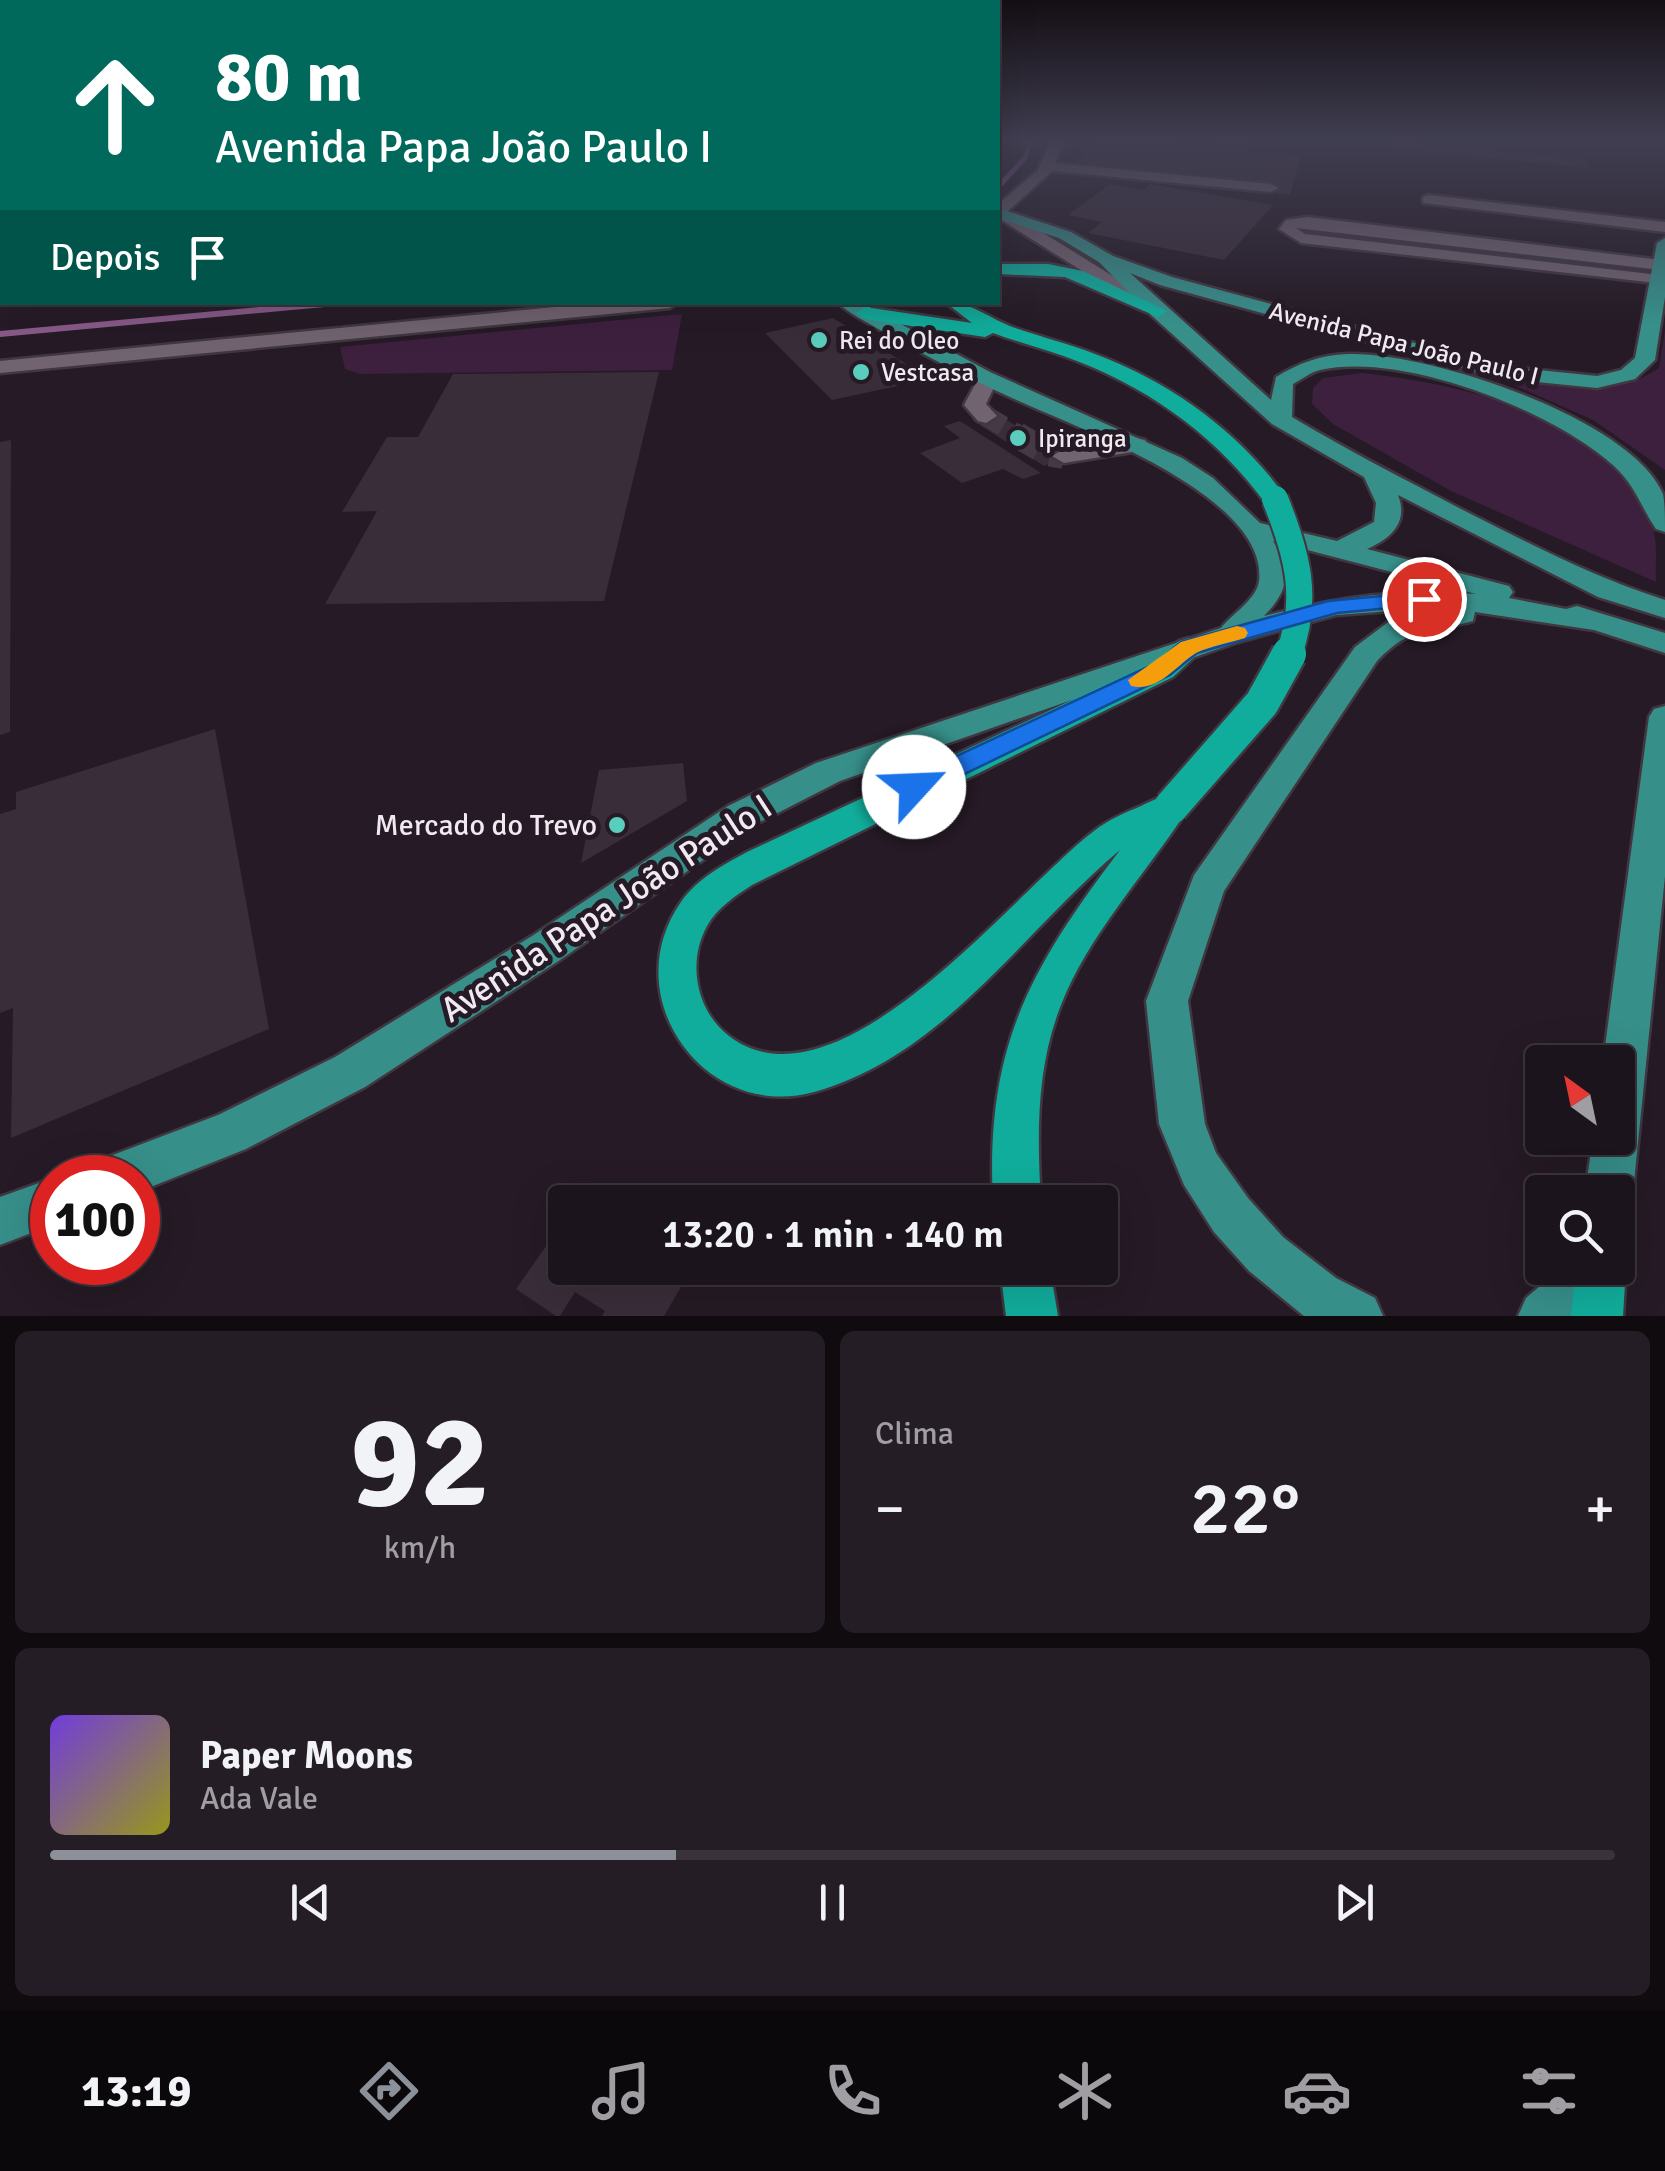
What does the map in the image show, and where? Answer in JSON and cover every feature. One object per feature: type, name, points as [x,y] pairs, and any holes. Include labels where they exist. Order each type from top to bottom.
[{"type":"highway","points":[[1000,269],[1027,268],[1077,275],[1135,305],[1158,312]]},
{"type":"highway","points":[[957,305],[965,312],[1032,340],[1088,358],[1181,408],[1237,451],[1275,498],[1299,551],[1304,604],[1292,651],[1277,684],[1171,807],[1050,984],[1026,1051],[1018,1124],[1017,1185]]},
{"type":"highway","points":[[856,308],[1032,340]]},
{"type":"highway","points":[[1171,807],[1111,837],[972,968],[888,1036],[835,1066],[773,1078],[730,1063],[696,1036],[678,999],[678,964],[687,926],[713,890],[760,862],[1162,670],[1189,648]]},
{"type":"highway","points":[[1027,1285],[1032,1316]]},
{"type":"highway","points":[[1598,1316],[1600,1285]]},
{"type":"main road","points":[[1000,213],[1065,235],[1105,258],[1158,312],[1280,419],[1374,474],[1540,560],[1608,591],[1665,609]]},
{"type":"main road","name":"Avenida Papa João Paulo I","points":[[1105,258],[1166,280],[1451,360],[1556,380],[1596,382],[1628,375],[1645,360],[1665,243]]},
{"type":"main road","points":[[856,308],[988,379],[1192,473],[1247,522],[1416,567],[1665,643]]},
{"type":"main road","points":[[1280,419],[1284,381],[1304,368],[1357,361],[1428,371],[1535,406],[1604,446],[1651,493],[1665,524]]},
{"type":"main road","points":[[1338,549],[1372,540],[1384,529],[1389,503],[1374,474]]},
{"type":"main road","name":"Avenida Papa João Paulo I","points":[[1228,635],[1263,603],[1274,584],[1272,562],[1247,522]]},
{"type":"main road","name":"Avenida Papa João Paulo I","points":[[160,1160],[230,1133],[350,1072],[546,948],[740,816],[828,772],[901,744],[1228,635],[1351,605],[1424,599],[1597,621]]},
{"type":"main road","points":[[1356,1316],[1318,1296],[1266,1254],[1231,1215],[1200,1169],[1182,1124],[1168,1001],[1207,886],[1380,639],[1415,623],[1452,614],[1505,617],[1534,610]]},
{"type":"main road","points":[[1627,1045],[1665,719]]},
{"type":"main road","points":[[0,1221],[30,1209]]},
{"type":"main road","points":[[1544,1316],[1579,1285]]},
{"type":"street","points":[[1450,202],[1665,226]]},
{"type":"street","points":[[1000,214],[1158,312]]},
{"type":"street","points":[[1308,222],[1660,273],[1301,238],[1287,230],[1292,224],[1308,222]]},
{"type":"street","points":[[0,367],[639,305]]},
{"type":"street","points":[[986,416],[975,405],[988,379]]},
{"type":"street","points":[[1064,456],[1137,445]]},
{"type":"shaded area","points":[[682,314],[672,370],[360,374],[345,369],[340,347]]},
{"type":"shaded area","points":[[1665,330],[1665,470],[1593,420],[1498,378],[1560,386],[1622,384],[1659,368]]},
{"type":"shaded area","points":[[1362,373],[1445,386],[1489,398],[1572,433],[1607,459],[1635,491],[1655,535],[1656,582],[1451,491],[1333,424],[1312,404],[1313,388],[1323,378]]},
{"type":"building","points":[[1085,202],[1273,205],[1224,260],[1088,233],[1102,222],[1068,215]]},
{"type":"building","points":[[833,318],[930,379],[832,400],[765,333]]},
{"type":"building","points":[[659,372],[604,601],[325,604],[377,511],[342,512],[387,437],[418,437],[453,374]]},
{"type":"building","name":"Ipiranga","points":[[994,412],[1066,457],[1044,466],[972,420]]},
{"type":"building","points":[[960,421],[1041,473],[1023,479],[1003,469],[962,483],[920,453],[960,438],[944,426]]},
{"type":"building","points":[[11,440],[10,732],[0,735],[0,442]]},
{"type":"building","points":[[215,729],[269,1029],[11,1138],[13,1008],[0,1013],[0,814],[16,809],[16,792]]},
{"type":"building","name":"Mercado do Trevo","points":[[683,763],[687,801],[581,863],[599,770]]},
{"type":"building","points":[[548,1243],[548,1285],[682,1285],[664,1316],[602,1316],[605,1311],[575,1292],[560,1316],[556,1316],[516,1289]]},
{"type":"waterway","points":[[0,334],[314,305]]},
{"type":"tunnel","points":[[986,416],[1022,437]]},
{"type":"tunnel","points":[[1017,435],[1048,453],[1064,456]]},
{"type":"slow traffic","points":[[1139,680],[1162,670],[1189,648],[1237,633]]},
{"type":"place","name":"Rei do Oleo","points":[[819,340]]},
{"type":"place","name":"Vestcasa","points":[[861,372]]},
{"type":"place","name":"Ipiranga","points":[[1018,438]]},
{"type":"place","name":"Mercado do Trevo","points":[[617,825]]},
{"type":"route","points":[[914,787],[1162,670],[1189,648],[1336,606],[1424,599]]}]
